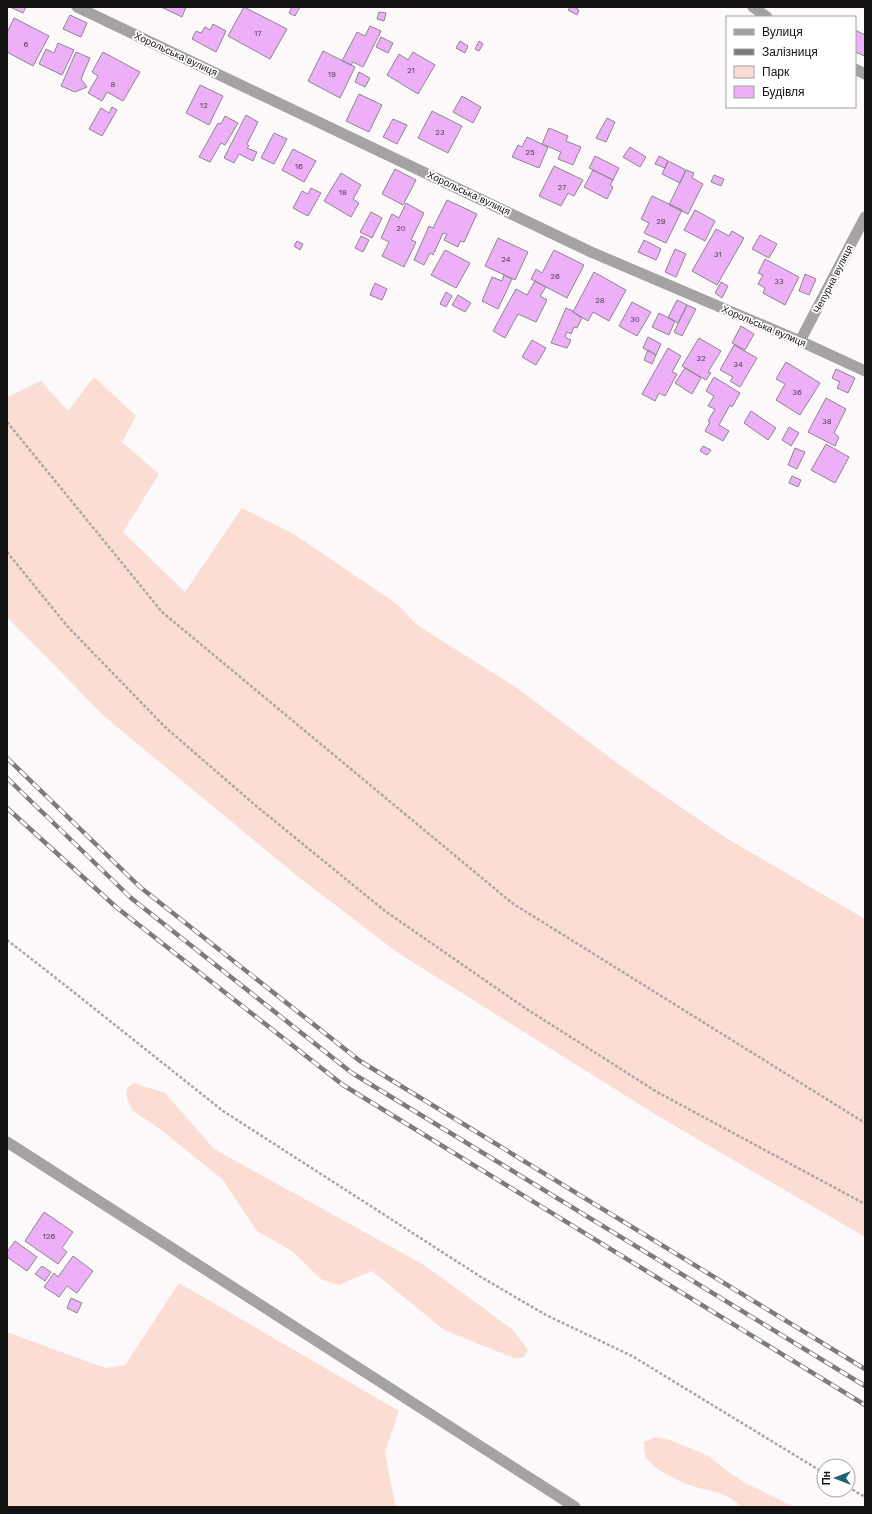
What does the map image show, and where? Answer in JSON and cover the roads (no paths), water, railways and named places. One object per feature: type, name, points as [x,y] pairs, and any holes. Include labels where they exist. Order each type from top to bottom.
[{"type":"street","name":"Хорольська вулиця","points":[[77,7],[591,252],[800,341],[865,372]]},
{"type":"street","points":[[753,7],[765,16]]},
{"type":"street","points":[[856,69],[865,74]]},
{"type":"street","name":"Чепурна вулиця","points":[[800,341],[865,217]]},
{"type":"street","points":[[7,1142],[575,1507]]},
{"type":"railway","points":[[7,758],[140,887],[360,1061],[865,1369]]},
{"type":"railway","points":[[7,778],[131,898],[352,1073],[865,1386]]},
{"type":"railway","points":[[7,808],[116,907],[343,1085],[865,1405]]}]
